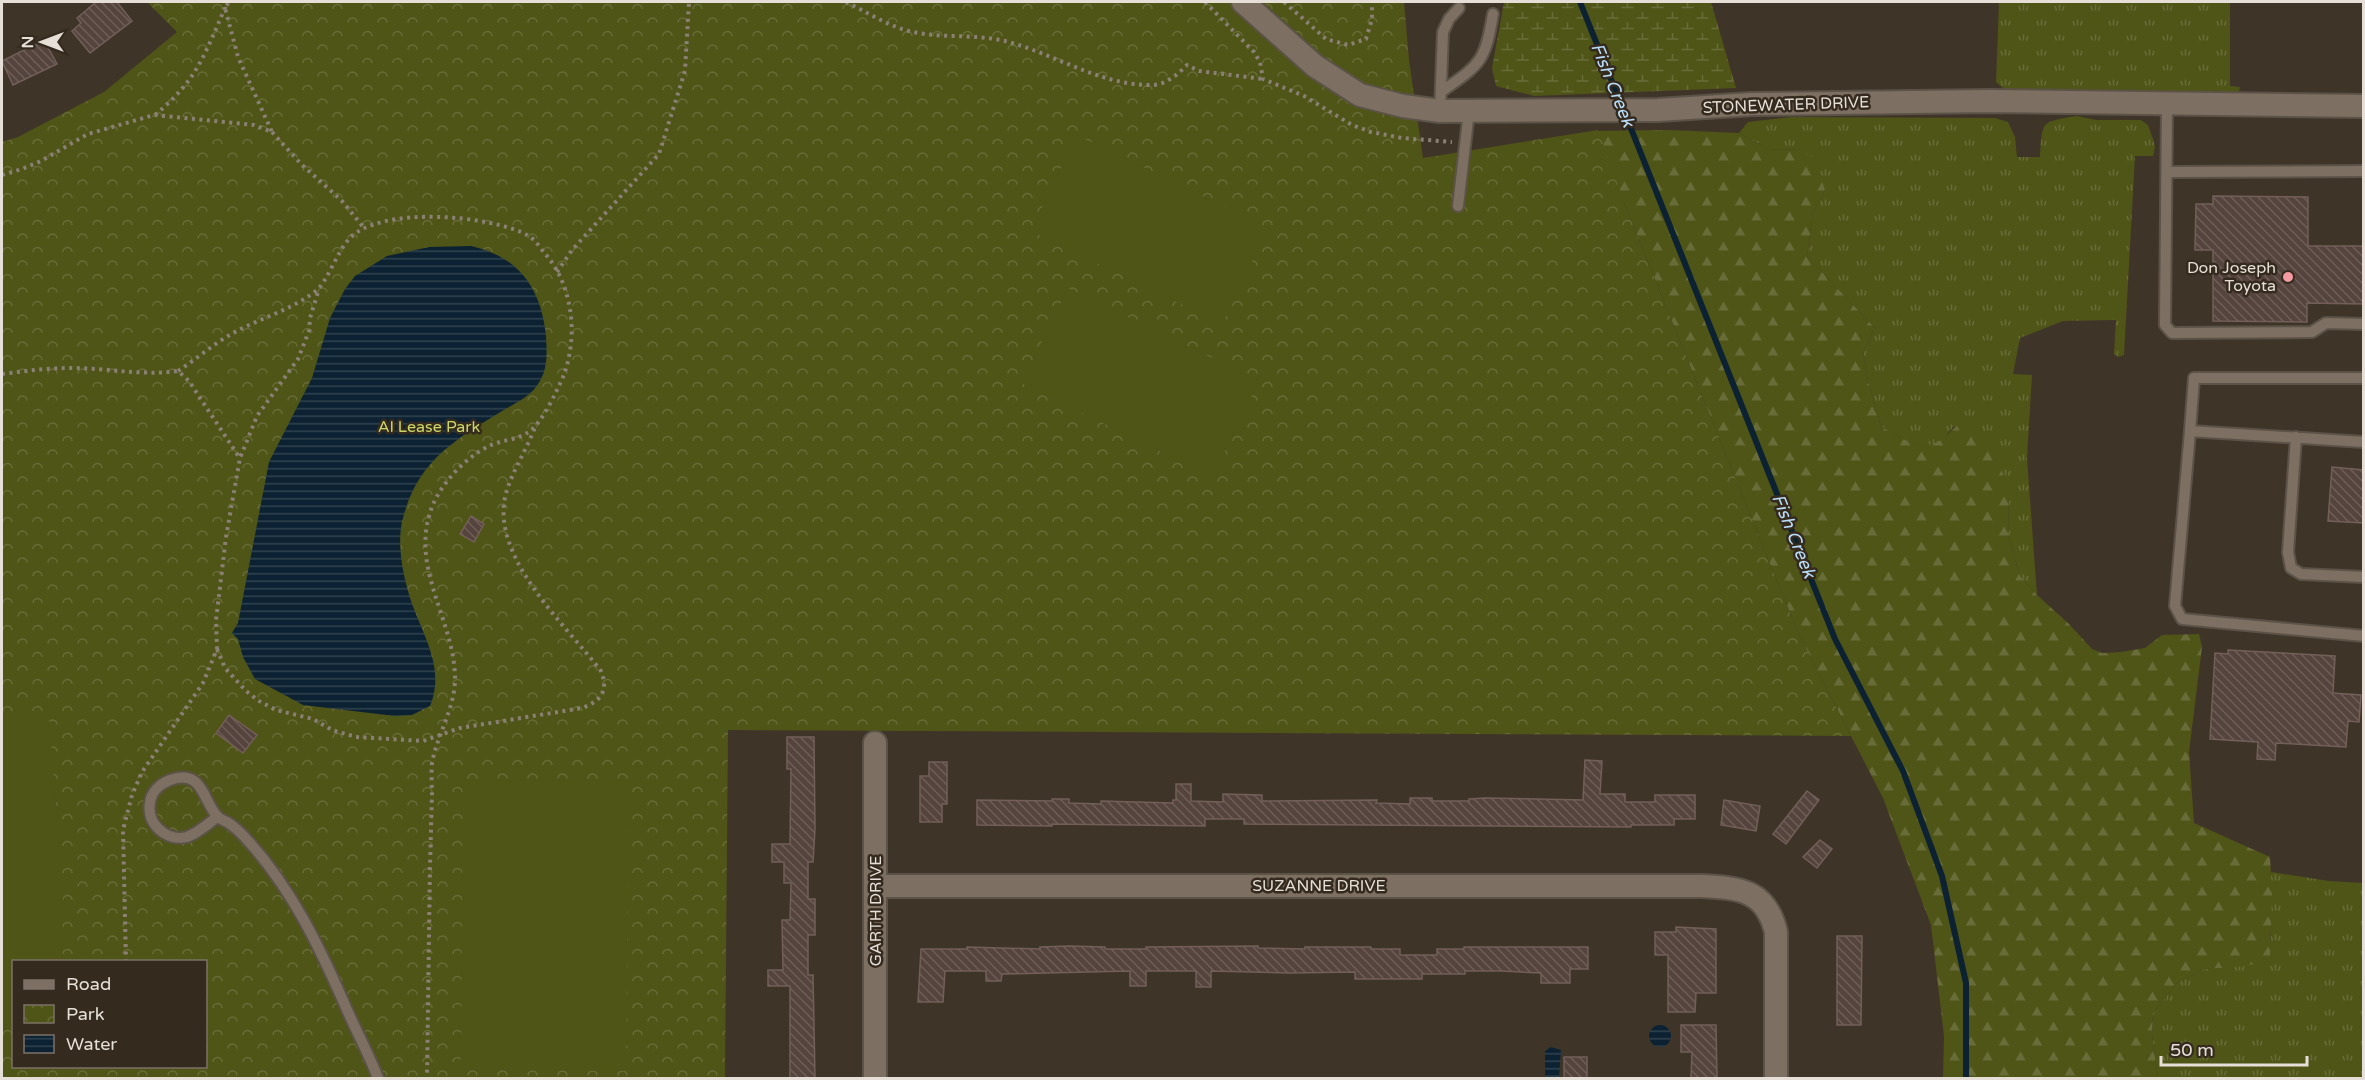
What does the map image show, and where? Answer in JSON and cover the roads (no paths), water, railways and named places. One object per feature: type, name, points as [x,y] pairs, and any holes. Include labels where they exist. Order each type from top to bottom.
[{"type":"street","name":"STONEWATER DRIVE","points":[[1243,2],[1316,66],[1360,95],[1403,106],[1440,102],[1469,111],[1658,110],[1752,104],[1878,102],[2364,106]]},
{"type":"street","name":"GARTH DRIVE","points":[[875,743],[875,1078]]},
{"type":"street","name":"SUZANNE DRIVE","points":[[876,886],[1702,886],[1741,889],[1750,892],[1760,900],[1773,921],[1776,932],[1776,1078]]},
{"type":"lane","points":[[1440,102],[1443,32],[1449,19],[1459,9]]},
{"type":"lane","points":[[1440,102],[1482,59],[1488,45],[1493,14]]},
{"type":"lane","points":[[2167,103],[2165,325],[2172,333],[2312,332],[2326,323],[2364,324]]},
{"type":"lane","points":[[1458,206],[1469,111]]},
{"type":"lane","points":[[2167,172],[2364,171]]},
{"type":"lane","points":[[2364,378],[2194,378],[2175,606],[2182,619],[2364,636]]},
{"type":"lane","points":[[2190,431],[2364,442]]},
{"type":"lane","points":[[2296,438],[2288,552],[2291,568],[2301,574],[2364,577]]},
{"type":"lane","points":[[217,817],[194,833],[180,838],[170,836],[164,834],[153,822],[149,812],[150,802],[153,793],[162,783],[176,778],[186,779],[201,787],[217,817],[231,824],[249,843],[290,896],[314,935],[378,1078]]},
{"type":"water","points":[[471,246],[488,251],[515,267],[533,289],[543,319],[547,349],[546,361],[544,373],[534,389],[522,400],[468,433],[439,455],[427,468],[408,501],[401,531],[402,560],[410,598],[434,665],[434,692],[430,706],[412,715],[395,716],[303,705],[255,679],[243,657],[238,639],[232,633],[238,623],[269,462],[312,378],[330,318],[345,289],[355,276],[387,256],[429,247]]},
{"type":"water","points":[[1660,1025],[1668,1028],[1671,1036],[1668,1044],[1660,1047],[1652,1044],[1649,1036],[1652,1028]]},
{"type":"water","points":[[1551,1047],[1561,1050],[1559,1078],[1545,1078],[1545,1051]]},
{"type":"waterway","name":"Fish Creek","points":[[1580,2],[1621,104]]},
{"type":"waterway","name":"Fish Creek","points":[[1626,116],[1835,639],[1903,771],[1942,876],[1966,983],[1966,1078]]},
{"type":"place","name":"Don Joseph Toyota","points":[[2288,277]]},
{"type":"park label","name":"Al Lease Park","points":[[429,427]]}]
